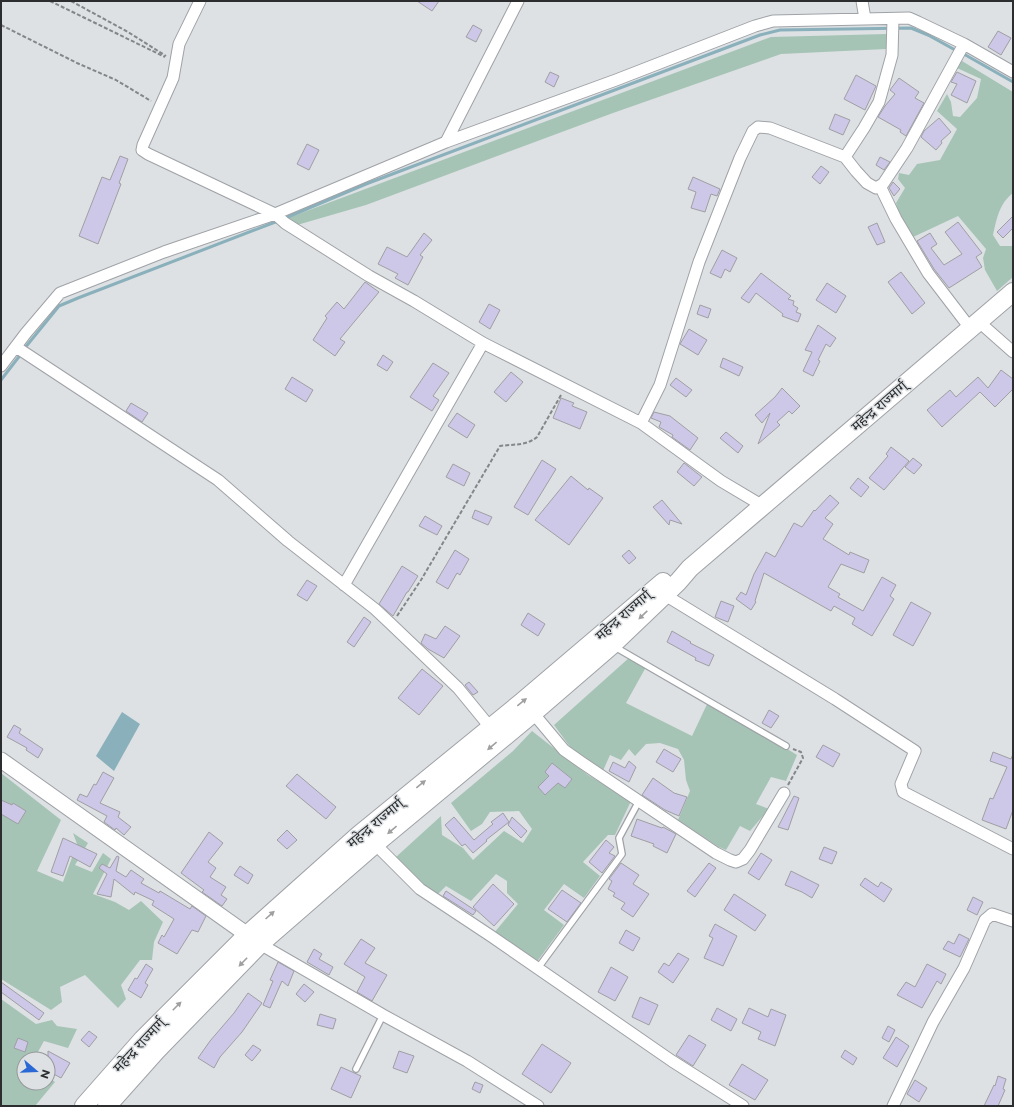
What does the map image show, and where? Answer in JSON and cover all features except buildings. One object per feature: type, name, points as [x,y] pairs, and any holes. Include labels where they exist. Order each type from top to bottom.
[{"type":"highway","name":"महेन्द्र राज्मार्ग्","points":[[107,1106],[254,940],[375,844],[533,713],[612,645],[665,595],[690,568],[1013,292]]},
{"type":"highway","name":"महेन्द्र राज्मार्ग्","points":[[84,1106],[143,1039],[254,940],[359,835],[522,702],[659,584],[674,574],[690,568]]},
{"type":"main road","points":[[1,760],[254,940]]},
{"type":"street","points":[[200,1],[179,44],[173,78],[142,150],[275,214],[285,223],[369,276],[414,301],[483,343],[641,423],[721,481],[763,506]]},
{"type":"street","points":[[446,142],[518,1]]},
{"type":"street","points":[[862,1],[865,19]]},
{"type":"street","points":[[1,366],[26,333],[60,293],[164,252],[275,214],[446,142],[616,80],[755,26],[773,21],[908,18],[964,44],[1013,72]]},
{"type":"street","points":[[845,157],[879,102],[892,56],[893,19]]},
{"type":"street","points":[[641,423],[660,385],[699,262],[740,158],[753,131],[758,127],[770,128],[845,157],[868,183],[876,188],[883,184],[907,148],[964,44]]},
{"type":"street","points":[[880,186],[896,219],[928,273],[974,325],[1013,352]]},
{"type":"street","points":[[344,585],[483,343]]},
{"type":"street","points":[[16,347],[218,480],[288,541],[391,624],[458,688],[490,728]]},
{"type":"street","points":[[665,595],[834,699],[914,751],[900,784],[903,792],[1013,849]]},
{"type":"street","points":[[533,713],[564,750],[716,853],[736,862],[743,860],[750,850],[784,793]]},
{"type":"street","points":[[375,844],[420,889],[538,968],[672,1061],[743,1106]]},
{"type":"street","points":[[893,1106],[933,1022],[964,968],[984,920],[992,914],[1013,921]]},
{"type":"street","points":[[254,940],[383,1015],[467,1061],[538,1106]]},
{"type":"lane","points":[[612,645],[786,746]]},
{"type":"lane","points":[[538,968],[622,854],[618,838],[640,801]]},
{"type":"lane","points":[[356,1069],[383,1015]]},
{"type":"path","points":[[50,1],[176,62]]},
{"type":"path","points":[[72,1],[128,32],[176,62]]},
{"type":"path","points":[[1,25],[77,63],[116,80],[160,107]]},
{"type":"path","points":[[391,624],[421,580],[500,446],[525,444],[537,438],[566,385]]},
{"type":"path","points":[[784,793],[803,758],[801,752],[786,746]]},
{"type":"green space","points":[[887,34],[886,49],[781,54],[613,113],[366,205],[297,225],[288,218],[771,37]]},
{"type":"green space","points":[[962,61],[1013,92],[1013,193],[1008,197],[997,217],[993,235],[1000,246],[1013,246],[1013,277],[997,291],[985,270],[983,258],[986,249],[958,216],[911,238],[898,211],[896,203],[905,188],[898,179],[899,173],[909,175],[917,164],[940,160],[957,129],[937,111],[947,94],[951,102],[953,116],[960,117],[977,98],[981,79],[957,68]]},
{"type":"green space","points":[[630,657],[646,667],[626,703],[692,736],[709,700],[797,755],[786,781],[771,777],[756,804],[769,809],[750,831],[740,826],[726,850],[678,820],[690,791],[686,780],[684,760],[678,749],[660,743],[646,744],[635,756],[629,749],[621,760],[610,755],[602,773],[579,759],[554,725]]},
{"type":"green space","points":[[532,731],[588,775],[631,801],[615,835],[608,835],[583,862],[600,876],[584,898],[564,884],[544,910],[564,925],[536,963],[494,933],[518,904],[507,893],[507,881],[496,874],[471,901],[446,886],[437,895],[417,883],[396,857],[441,816],[442,835],[463,848],[473,860],[504,831],[523,843],[532,829],[519,811],[490,812],[482,824],[471,831],[451,803],[513,751]]},
{"type":"green space","points":[[1,773],[61,820],[37,871],[63,882],[77,844],[73,833],[88,843],[75,865],[92,872],[103,853],[111,859],[93,894],[115,902],[129,910],[141,901],[163,922],[154,942],[152,960],[140,960],[121,985],[126,999],[118,1008],[85,975],[60,987],[62,1002],[51,1010],[1,979]]},
{"type":"green space","points":[[1,999],[36,1024],[52,1020],[57,1026],[77,1029],[68,1048],[44,1041],[38,1051],[16,1051],[16,1091],[48,1091],[35,1106],[1,1106]]},
{"type":"water","points":[[122,712],[140,724],[114,771],[96,756]]},
{"type":"waterway","points":[[283,219],[366,184],[760,35],[780,30],[911,28],[928,35],[957,51]]},
{"type":"waterway","points":[[962,53],[1013,82]]},
{"type":"waterway","points":[[24,349],[59,306],[278,221]]},
{"type":"waterway","points":[[1,380],[21,354]]}]
